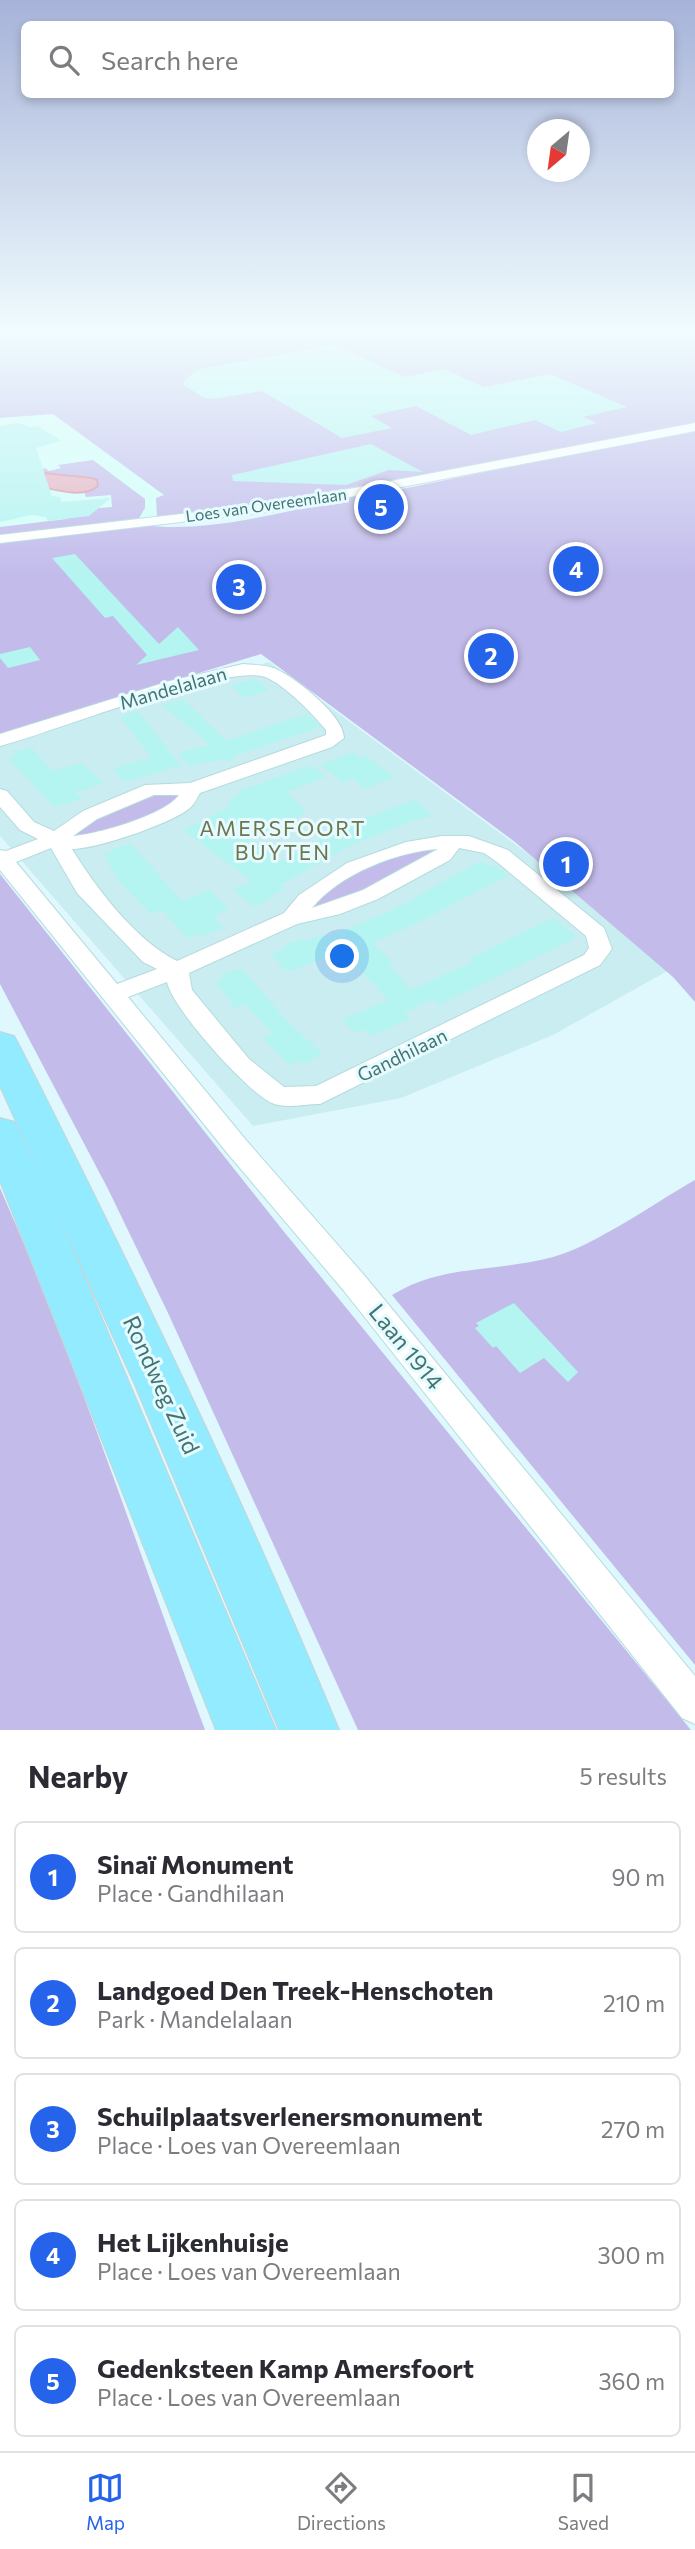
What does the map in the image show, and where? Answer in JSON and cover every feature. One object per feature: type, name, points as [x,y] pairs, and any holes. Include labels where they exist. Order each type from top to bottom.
[{"type":"main road","name":"Rondweg Zuid","points":[[0,1045],[71,1189],[203,1477],[309,1730]]},
{"type":"main road","points":[[0,1133],[246,1730]]},
{"type":"street","name":"Loes van Overeemlaan","points":[[0,539],[276,507],[695,427]]},
{"type":"street","name":"Mandelalaan","points":[[0,740],[176,685],[243,668],[271,673],[315,705],[335,729],[335,738],[325,743],[192,789],[152,789],[128,798],[90,815],[57,839]]},
{"type":"street","name":"Mandelalaan","points":[[0,795],[27,827],[75,843],[153,820],[185,802],[192,789]]},
{"type":"street","name":"Laan 1914","points":[[57,839],[2,858],[112,995],[354,1283],[695,1705]]},
{"type":"street","points":[[57,839],[85,888],[151,957],[177,970]]},
{"type":"street","name":"Gandhilaan","points":[[292,918],[303,902],[351,869],[421,843],[447,844],[458,839],[494,850],[596,933],[601,949],[592,960],[320,1096],[279,1096],[240,1065],[181,992],[177,970],[292,918],[318,914],[387,888],[443,856],[449,850],[447,844]]},
{"type":"street","points":[[112,995],[177,970]]},
{"type":"shaded area","points":[[0,413],[695,413],[695,1002],[673,977],[515,842],[261,654],[0,734],[0,541],[144,525],[200,526],[262,517],[380,490],[378,493],[693,429],[533,454],[193,517],[157,517],[156,498],[164,495],[53,414],[0,418]]},
{"type":"shaded area","points":[[24,413],[50,413],[190,514],[0,533],[0,417]]},
{"type":"shaded area","points":[[93,460],[145,499],[145,508],[138,520],[0,537],[0,527],[66,519],[65,511],[112,507],[111,495],[86,497],[84,492],[93,490],[92,478],[38,472],[45,468],[49,471],[61,468],[58,465]]},
{"type":"shaded area","points":[[44,473],[92,478],[97,480],[98,486],[80,493],[46,488]]},
{"type":"shaded area","points":[[269,662],[678,965],[553,1035],[401,1098],[253,1126],[0,836],[0,740]]},
{"type":"shaded area","points":[[165,790],[181,798],[145,819],[76,839],[68,834],[87,821]]},
{"type":"shaded area","points":[[411,848],[442,848],[385,884],[311,909],[311,904],[348,877]]},
{"type":"shaded area","points":[[0,874],[281,1228],[691,1730],[358,1730],[168,1313],[108,1189],[0,984]]},
{"type":"shaded area","points":[[695,1180],[695,1665],[392,1295],[411,1285],[450,1273],[532,1262],[569,1251],[606,1234]]},
{"type":"shaded area","points":[[0,1188],[81,1390],[205,1730],[0,1730]]},
{"type":"building","points":[[299,413],[386,413],[371,416],[392,428],[342,438]]},
{"type":"building","points":[[429,413],[602,413],[583,417],[597,423],[561,432],[535,420],[471,435]]},
{"type":"building","points":[[18,423],[30,427],[38,426],[61,441],[36,448],[52,496],[60,497],[61,502],[111,498],[89,516],[48,521],[46,517],[31,515],[0,522],[0,426]]},
{"type":"building","points":[[371,444],[423,472],[389,470],[346,485],[233,481],[232,475]]},
{"type":"building","points":[[75,554],[159,644],[178,627],[199,650],[136,665],[147,655],[113,616],[105,618],[52,558]]},
{"type":"building","points":[[30,647],[40,660],[8,668],[0,658],[0,654]]},
{"type":"building","points":[[256,679],[269,690],[244,698],[231,685]]},
{"type":"building","points":[[183,699],[226,741],[303,715],[309,715],[320,727],[235,756],[230,762],[226,759],[188,766],[178,753],[210,745],[162,705]]},
{"type":"building","points":[[138,711],[181,766],[123,782],[113,768],[152,758],[120,717]]},
{"type":"building","points":[[31,747],[52,771],[82,763],[103,783],[75,793],[82,799],[54,807],[8,758],[17,756],[13,752]]},
{"type":"building","points":[[353,752],[360,758],[365,756],[395,777],[365,789],[354,779],[343,783],[321,765]]},
{"type":"building","points":[[311,765],[327,777],[286,792],[307,812],[249,841],[280,861],[328,835],[323,833],[415,800],[433,816],[414,820],[352,845],[280,885],[285,888],[255,907],[233,890],[252,881],[183,830],[232,805],[226,801],[240,794],[237,792]]},
{"type":"building","points":[[131,844],[182,901],[209,890],[228,909],[213,917],[224,928],[204,936],[201,933],[188,938],[162,910],[151,914],[119,881],[104,855],[113,852],[111,849]]},
{"type":"building","points":[[481,861],[491,867],[495,865],[509,875],[413,925],[372,943],[393,962],[388,964],[411,990],[472,962],[469,959],[553,918],[577,937],[439,1005],[433,999],[404,1013],[410,1019],[371,1036],[364,1029],[355,1033],[342,1020],[388,1000],[343,951],[290,971],[285,970],[271,954],[286,948],[284,945],[304,938],[306,941],[324,934],[327,938],[394,909]]},
{"type":"building","points":[[242,968],[285,1019],[323,1054],[303,1064],[299,1060],[290,1065],[263,1038],[273,1034],[245,1004],[235,1008],[215,982],[224,979],[221,975]]},
{"type":"building","points":[[514,1303],[578,1372],[568,1382],[544,1358],[520,1373],[496,1346],[493,1348],[475,1328],[479,1326],[476,1323]]},
{"type":"place","name":"Gedenksteen Kamp Amersfoort","points":[[381,507]]},
{"type":"place","name":"Het Lijkenhuisje","points":[[576,569]]},
{"type":"place","name":"Schuilplaatsverlenersmonument","points":[[239,587]]},
{"type":"place","name":"Landgoed Den Treek-Henschoten","points":[[491,656]]},
{"type":"place","name":"Sinaï Monument","points":[[566,864]]},
{"type":"district","name":"AMERSFOORT BUYTEN","points":[[283,841]]}]
